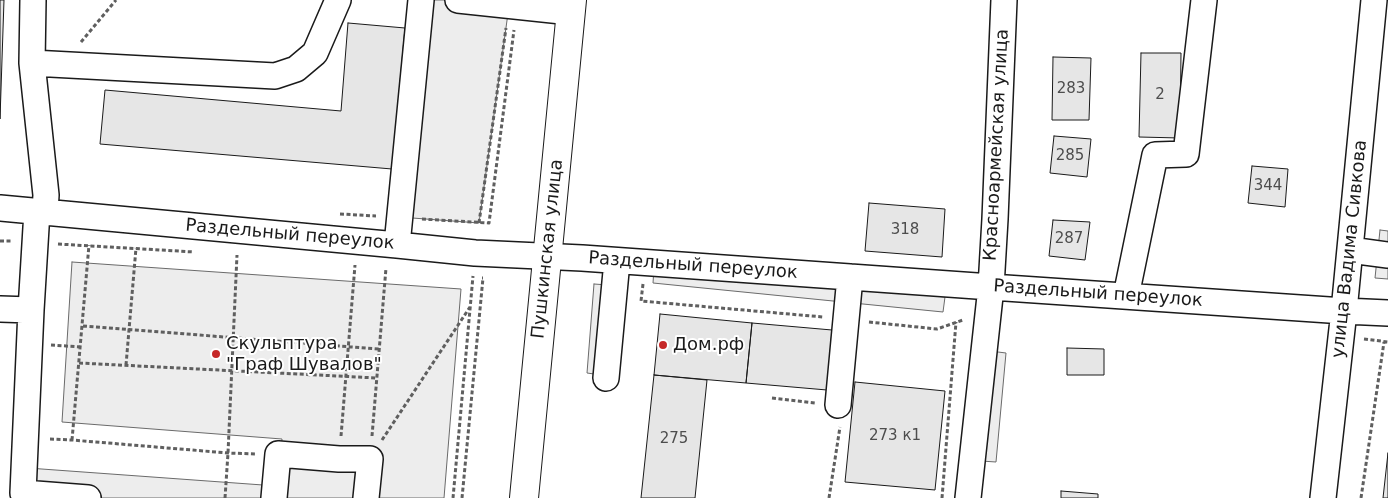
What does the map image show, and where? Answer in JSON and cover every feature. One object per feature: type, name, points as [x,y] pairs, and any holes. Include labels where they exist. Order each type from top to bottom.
[{"type":"main road","name":"Пушкинская улица","points":[[524,498],[571,6]]},
{"type":"street","points":[[33,0],[32,63],[46,195],[35,243],[24,439],[23,493],[88,498]]},
{"type":"street","points":[[32,63],[275,76],[296,69],[314,53],[338,0]]},
{"type":"street","points":[[397,245],[421,0]]},
{"type":"street","points":[[458,0],[513,6],[571,6]]},
{"type":"street","name":"Красноармейская улица","points":[[968,498],[990,287],[995,219],[1004,0]]},
{"type":"street","points":[[1126,296],[1155,155],[1186,154],[1204,0]]},
{"type":"street","name":"улица Вадима Сивкова","points":[[1323,498],[1344,311],[1374,0]]},
{"type":"street","name":"Раздельный переулок","points":[[0,208],[475,253],[547,256],[1388,313]]},
{"type":"street","points":[[1350,250],[1388,255]]},
{"type":"street","points":[[606,378],[617,261]]},
{"type":"street","points":[[838,405],[850,277]]},
{"type":"street","points":[[0,309],[31,310]]},
{"type":"street","points":[[274,498],[278,454],[339,459],[370,459],[366,498]]},
{"type":"path","points":[[62,64],[116,0]]},
{"type":"path","points":[[513,6],[489,223],[479,223],[513,6]]},
{"type":"path","points":[[0,240],[200,253]]},
{"type":"path","points":[[72,440],[89,245]]},
{"type":"path","points":[[126,365],[136,248]]},
{"type":"path","points":[[225,498],[237,255],[228,255]]},
{"type":"path","points":[[339,459],[355,265]]},
{"type":"path","points":[[370,459],[386,268]]},
{"type":"path","points":[[453,498],[473,276]]},
{"type":"path","points":[[462,498],[483,278]]},
{"type":"path","points":[[370,459],[470,307]]},
{"type":"path","points":[[942,498],[956,322]]},
{"type":"path","points":[[83,326],[379,349]]},
{"type":"path","points":[[1361,498],[1384,342]]},
{"type":"path","points":[[79,363],[376,378]]},
{"type":"path","points":[[772,398],[838,405]]},
{"type":"path","points":[[24,439],[72,440],[228,453]]},
{"type":"shaded area","points":[[421,0],[459,0],[509,6],[479,223],[399,217]]},
{"type":"shaded area","points":[[1380,230],[1388,231],[1388,279],[1375,278]]},
{"type":"shaded area","points":[[72,262],[461,289],[444,498],[278,498],[282,439],[62,422]]},
{"type":"shaded area","points":[[654,268],[945,297],[943,312],[653,283]]},
{"type":"shaded area","points":[[594,284],[608,285],[601,375],[587,373]]},
{"type":"shaded area","points":[[990,351],[1006,353],[996,462],[981,461]]},
{"type":"shaded area","points":[[14,467],[263,485],[262,498],[12,498]]},
{"type":"building","points":[[0,0],[4,0],[0,119]]},
{"type":"building","points":[[348,23],[405,28],[392,169],[100,144],[105,90],[341,111]]},
{"type":"building","points":[[1141,53],[1181,53],[1180,138],[1139,137]]},
{"type":"building","points":[[1053,57],[1091,58],[1089,120],[1052,120]]},
{"type":"building","points":[[1054,136],[1091,139],[1087,177],[1050,173]]},
{"type":"building","points":[[1252,166],[1288,169],[1285,207],[1248,203]]},
{"type":"building","points":[[869,203],[945,209],[942,257],[865,251]]},
{"type":"building","points":[[1053,220],[1090,222],[1085,260],[1049,256]]},
{"type":"building","points":[[660,314],[752,323],[746,383],[654,375]]},
{"type":"building","points":[[752,323],[832,330],[827,390],[746,383]]},
{"type":"building","points":[[1067,348],[1104,349],[1104,375],[1067,375]]},
{"type":"building","points":[[654,375],[707,380],[695,498],[641,498]]},
{"type":"building","points":[[855,382],[945,391],[935,490],[845,482]]},
{"type":"building","points":[[1388,453],[1388,498],[1383,498]]},
{"type":"building","points":[[1061,491],[1098,494],[1098,498],[1061,498]]},
{"type":"place","name":"Дом.рф","points":[[663,345]]},
{"type":"place","name":"Скульптура \"Граф Шувалов\"","points":[[216,354]]}]
